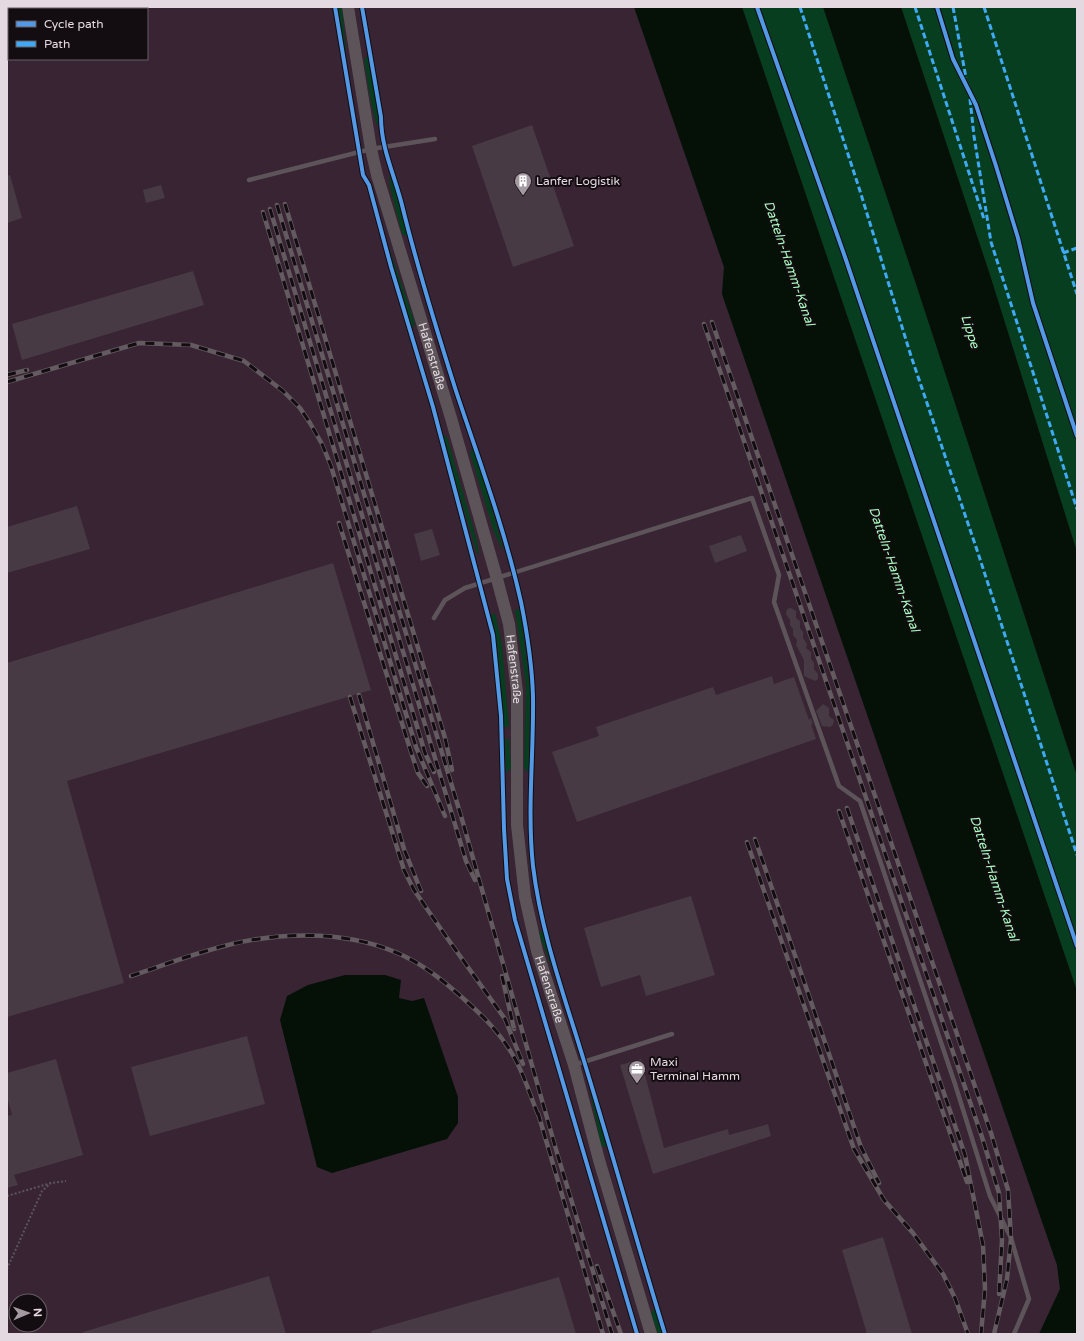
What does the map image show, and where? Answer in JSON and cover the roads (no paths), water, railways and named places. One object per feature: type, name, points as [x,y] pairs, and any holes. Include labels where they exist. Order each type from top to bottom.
[{"type":"street","name":"Hafenstraße","points":[[348,7],[371,149],[497,578],[509,624],[516,672],[518,739],[517,825],[525,897],[537,950],[574,1065],[599,1160],[651,1334]]},
{"type":"lane","points":[[249,180],[371,149],[435,139]]},
{"type":"lane","points":[[434,618],[445,600],[453,594],[476,584],[752,498],[779,575],[774,602],[784,631],[839,786],[860,801],[955,1084],[990,1196],[1011,1238],[1028,1299],[1014,1334]]},
{"type":"lane","points":[[574,1065],[672,1034]]},
{"type":"water","name":"Datteln-Hamm-Kanal","points":[[634,7],[742,7],[1077,991],[1077,1334],[1039,1334],[1060,1289],[1057,1265],[722,294],[724,267]]},
{"type":"water","name":"Lippe","points":[[823,7],[901,7],[989,272],[1077,552],[1077,776],[916,284]]},
{"type":"water","points":[[345,975],[385,975],[401,980],[399,998],[412,1001],[424,998],[458,1097],[458,1123],[447,1139],[332,1173],[317,1167],[280,1020],[287,996],[308,985]]},
{"type":"railway","points":[[285,204],[445,738],[452,770]]},
{"type":"railway","points":[[277,205],[461,816],[557,1153],[612,1334]]},
{"type":"railway","points":[[270,209],[466,861],[475,880]]},
{"type":"railway","points":[[263,212],[425,753],[434,772]]},
{"type":"railway","points":[[712,322],[991,1133],[1008,1190],[1011,1238],[1007,1279],[994,1334]]},
{"type":"railway","points":[[704,324],[982,1137],[999,1193],[1002,1240],[999,1294]]},
{"type":"railway","points":[[7,382],[139,343],[191,345],[244,361],[283,391],[300,408],[310,423],[322,444],[331,466],[416,747],[445,816]]},
{"type":"railway","points":[[7,375],[27,370]]},
{"type":"railway","points":[[339,523],[418,773],[427,786]]},
{"type":"railway","points":[[359,695],[404,849],[421,891]]},
{"type":"railway","points":[[350,697],[404,870],[414,890],[505,1019],[523,1064]]},
{"type":"railway","points":[[847,808],[965,1155],[983,1245],[985,1289],[981,1334]]},
{"type":"railway","points":[[839,811],[967,1182]]},
{"type":"railway","points":[[755,839],[861,1147],[879,1183]]},
{"type":"railway","points":[[747,842],[854,1149],[884,1200],[913,1233],[943,1274],[955,1298],[968,1334]]},
{"type":"railway","points":[[131,976],[219,947],[275,937],[297,935],[341,938],[384,948],[421,965],[465,1000],[492,1027],[504,1041],[518,1064],[540,1119]]},
{"type":"railway","points":[[502,976],[514,1029]]},
{"type":"railway","points":[[538,1113],[603,1334]]},
{"type":"railway","points":[[597,1266],[621,1334]]},
{"type":"place","name":"Lanfer Logistik","points":[[523,196]]},
{"type":"place","name":"Maxi Terminal Hamm","points":[[637,1084]]}]
